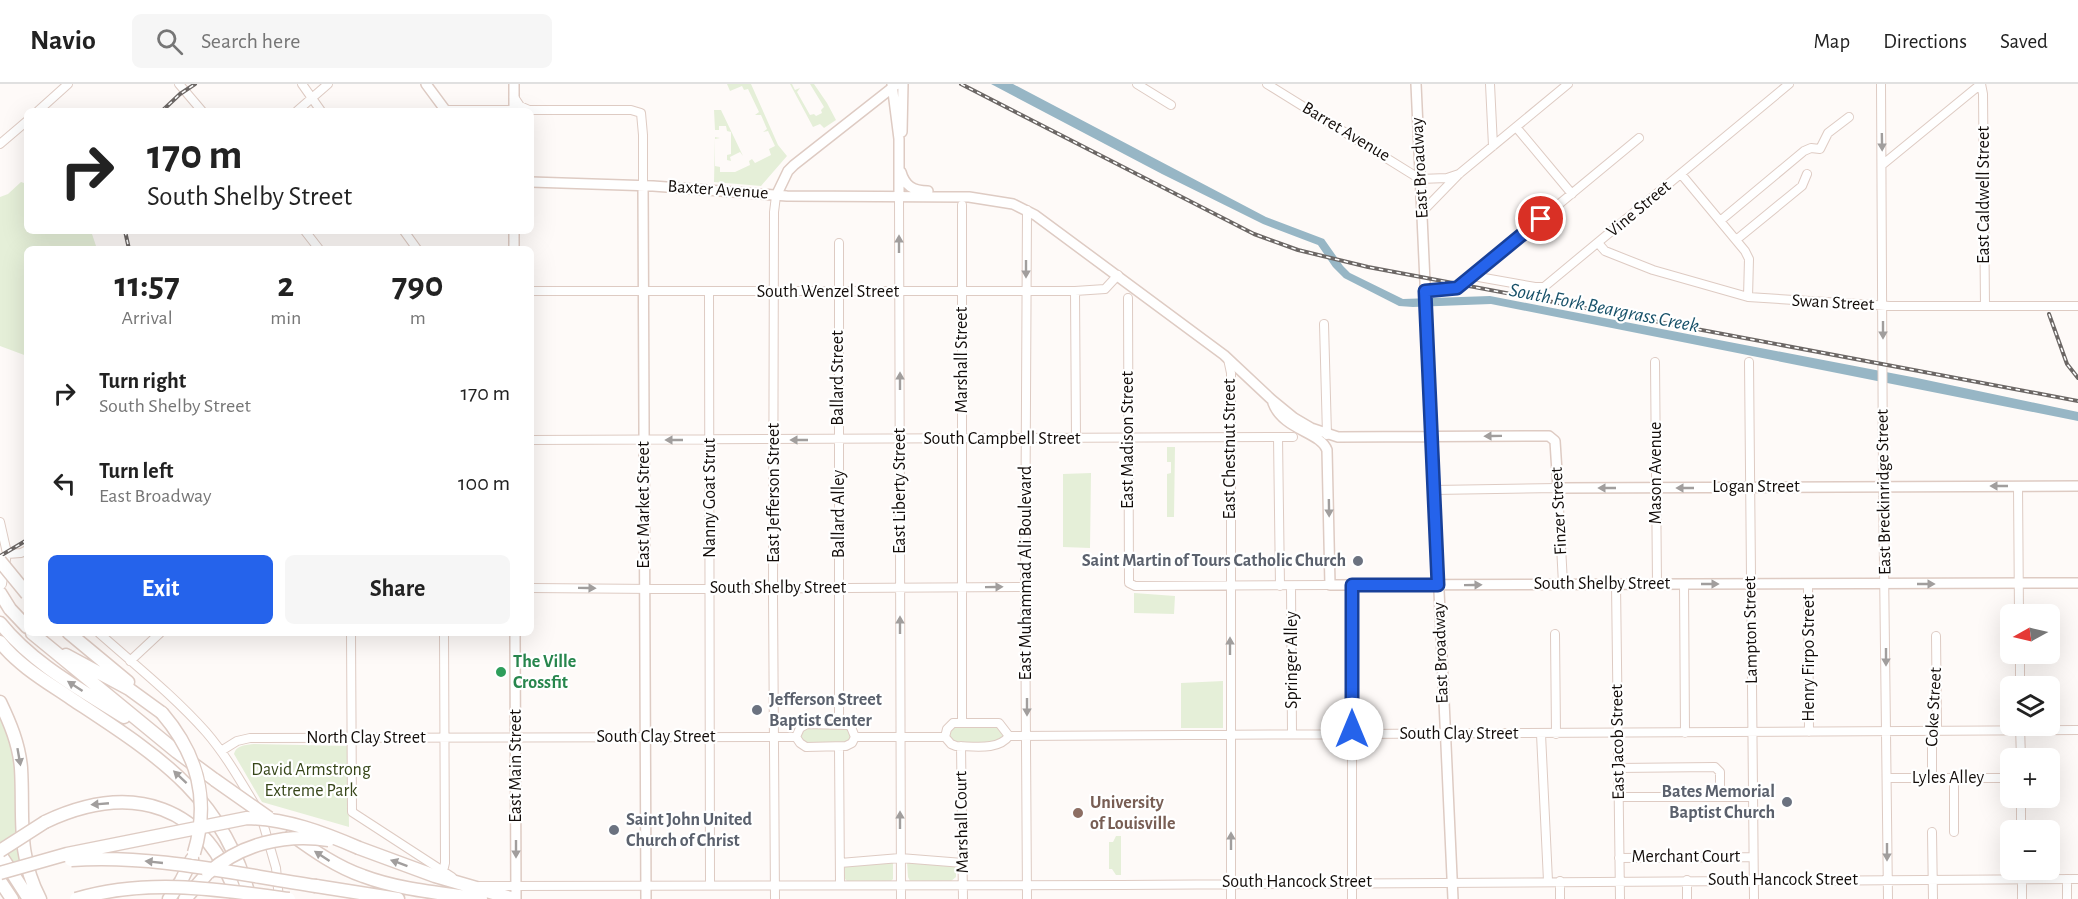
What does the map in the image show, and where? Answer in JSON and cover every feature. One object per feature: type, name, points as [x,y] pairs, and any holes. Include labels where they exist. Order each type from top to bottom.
[{"type":"highway","points":[[4,558],[24,588]]},
{"type":"highway","points":[[1,587],[24,622]]},
{"type":"highway","points":[[0,623],[22,647],[46,666],[177,752],[318,854],[372,880],[481,899]]},
{"type":"highway","points":[[38,636],[177,752]]},
{"type":"highway","points":[[39,636],[55,648],[136,693],[162,713]]},
{"type":"highway","points":[[73,636],[145,695],[162,713],[186,745],[197,774],[201,814],[194,853],[181,881],[168,899]]},
{"type":"highway","points":[[0,642],[26,667],[51,686],[149,750],[192,788],[230,844],[250,899]]},
{"type":"highway","points":[[0,702],[13,731],[19,755],[23,846],[29,874],[40,899]]},
{"type":"highway","points":[[29,899],[0,852],[45,822],[64,813],[89,805],[123,802],[143,804],[166,811],[190,824],[211,844],[224,866],[237,899]]},
{"type":"highway","points":[[5,872],[67,854],[247,818],[263,818],[295,824],[435,876],[515,899]]},
{"type":"highway","points":[[185,899],[215,867],[242,851],[263,843],[283,839],[314,838],[359,848]]},
{"type":"highway","points":[[5,872],[73,860],[134,860],[397,899]]},
{"type":"highway","points":[[0,881],[12,899]]},
{"type":"highway","points":[[76,899],[124,889],[165,886],[206,888],[289,899]]},
{"type":"main road","points":[[426,84],[444,108]]},
{"type":"main road","points":[[514,84],[514,108]]},
{"type":"main road","points":[[899,139],[902,133],[903,84]]},
{"type":"main road","name":"East Broadway","points":[[1416,84],[1453,899]]},
{"type":"main road","name":"East Liberty Street","points":[[890,86],[899,139],[899,196]]},
{"type":"main road","name":"Baxter Avenue","points":[[534,182],[643,185],[776,196],[788,171],[794,165],[890,86]]},
{"type":"main road","points":[[899,167],[905,182],[912,189],[951,191],[955,196]]},
{"type":"main road","name":"East Market Street","points":[[643,185],[646,899]]},
{"type":"main road","name":"East Chestnut Street","points":[[776,196],[955,196],[987,198],[1013,204],[1027,210],[1118,275],[1228,359]]},
{"type":"main road","points":[[1228,359],[1272,400],[1302,423],[1327,435],[1338,437],[1431,436]]},
{"type":"main road","points":[[1272,400],[1275,409],[1282,416],[1298,429],[1322,441],[1327,450]]},
{"type":"main road","name":"Finzer Street","points":[[1431,436],[1543,436],[1551,438],[1555,441],[1556,448],[1558,488]]},
{"type":"main road","points":[[1330,585],[1327,450],[1329,444],[1333,442],[1393,441],[1398,437]]},
{"type":"main road","name":"Logan Street","points":[[1558,488],[2078,486]]},
{"type":"main road","name":"South Shelby Street","points":[[1330,585],[2078,583]]},
{"type":"main road","name":"East Main Street","points":[[515,636],[515,899]]},
{"type":"street","points":[[41,108],[68,84]]},
{"type":"street","points":[[179,84],[199,108]]},
{"type":"street","points":[[302,84],[319,108]]},
{"type":"street","points":[[300,108],[328,84]]},
{"type":"street","points":[[1137,84],[1171,105]]},
{"type":"street","name":"Barret Avenue","points":[[1267,84],[1420,179]]},
{"type":"street","points":[[1490,84],[1493,146]]},
{"type":"street","points":[[1422,212],[1460,174],[1568,84]]},
{"type":"street","name":"Vine Street","points":[[1473,276],[1541,288],[1789,84]]},
{"type":"street","name":"East Breckinridge Street","points":[[1881,84],[1888,899]]},
{"type":"street","points":[[1882,165],[1981,84]]},
{"type":"street","name":"East Caldwell Street","points":[[1981,84],[1983,94],[1985,306]]},
{"type":"street","points":[[514,96],[524,108]]},
{"type":"street","name":"East Market Street","points":[[534,110],[631,110],[639,112],[643,117],[643,185]]},
{"type":"street","points":[[1720,221],[1804,151],[1820,149],[1828,133],[1849,117]]},
{"type":"street","points":[[0,144],[24,123]]},
{"type":"street","points":[[1516,127],[1572,194]]},
{"type":"street","points":[[1425,294],[1455,289],[1473,276],[1640,138]]},
{"type":"street","points":[[1420,179],[1448,178],[1460,174]]},
{"type":"street","points":[[1681,174],[1749,259],[1748,297]]},
{"type":"street","points":[[1736,240],[1802,186],[1807,174]]},
{"type":"street","name":"East Jefferson Street","points":[[775,899],[773,588],[774,212],[776,196]]},
{"type":"street","name":"East Liberty Street","points":[[899,196],[901,899]]},
{"type":"street","name":"Marshall Street","points":[[962,205],[962,588]]},
{"type":"street","name":"East Muhammad Ali Boulevard","points":[[1027,210],[1027,899]]},
{"type":"street","points":[[308,234],[318,246]]},
{"type":"street","name":"Ballard Street","points":[[839,243],[839,440]]},
{"type":"street","name":"Swan Street","points":[[1598,243],[1605,250],[1653,270],[1748,297],[1883,306],[2078,306]]},
{"type":"street","name":"South Wenzel Street","points":[[534,291],[1075,291],[1105,289],[1118,275]]},
{"type":"street","name":"Nanny Goat Strut","points":[[709,291],[710,884]]},
{"type":"street","points":[[1075,291],[1076,439]]},
{"type":"street","name":"East Madison Street","points":[[1128,298],[1128,581]]},
{"type":"street","points":[[1324,324],[1327,435]]},
{"type":"street","name":"East Chestnut Street","points":[[1228,359],[1231,373],[1231,899]]},
{"type":"street","name":"Lampton Street","points":[[1749,362],[1754,899]]},
{"type":"street","name":"Mason Avenue","points":[[1655,363],[1657,584]]},
{"type":"street","name":"Springer Alley","points":[[1278,437],[1280,586]]},
{"type":"street","name":"South Campbell Street","points":[[534,440],[1293,437]]},
{"type":"street","name":"Ballard Alley","points":[[839,440],[839,588]]},
{"type":"street","points":[[2018,486],[2019,604]]},
{"type":"street","name":"Logan Street","points":[[1434,490],[1558,488]]},
{"type":"street","name":"Finzer Street","points":[[1558,488],[1563,584]]},
{"type":"street","points":[[0,522],[5,537],[1,587],[24,591]]},
{"type":"street","points":[[4,558],[24,551]]},
{"type":"street","name":"South Shelby Street","points":[[1128,581],[1135,586],[1330,585]]},
{"type":"street","name":"East Jacob Street","points":[[1616,584],[1620,899]]},
{"type":"street","points":[[1684,584],[1685,733]]},
{"type":"street","name":"Henry Firpo Street","points":[[1808,584],[1809,732]]},
{"type":"street","points":[[1352,585],[1352,899]]},
{"type":"street","name":"Springer Alley","points":[[1291,586],[1292,734]]},
{"type":"street","name":"South Shelby Street","points":[[534,588],[1026,587]]},
{"type":"street","points":[[839,588],[838,724],[851,727],[855,737]]},
{"type":"street","points":[[962,588],[962,723]]},
{"type":"street","points":[[1555,634],[1556,734]]},
{"type":"street","points":[[102,636],[185,710],[221,751],[260,814],[276,868],[279,899]]},
{"type":"street","points":[[130,661],[157,636]]},
{"type":"street","points":[[351,636],[352,738]]},
{"type":"street","points":[[443,871],[445,862],[444,636]]},
{"type":"street","name":"Coke Street","points":[[1932,778],[1932,732],[1937,726],[1936,636]]},
{"type":"street","points":[[855,737],[945,737],[951,744],[961,746],[996,746],[1004,743],[1009,736],[1003,725],[999,723],[954,723],[947,729],[945,737]]},
{"type":"street","name":"South Clay Street","points":[[796,737],[802,725],[838,724]]},
{"type":"street","name":"South Clay Street","points":[[1009,736],[1932,732],[2000,730]]},
{"type":"street","name":"South Clay Street","points":[[2060,730],[2078,730]]},
{"type":"street","points":[[1541,734],[1548,881]]},
{"type":"street","name":"South Clay Street","points":[[515,737],[796,737]]},
{"type":"street","name":"North Clay Street","points":[[221,751],[237,741],[250,738],[515,737]]},
{"type":"street","name":"South Clay Street","points":[[796,737],[806,747],[839,747]]},
{"type":"street","points":[[840,884],[839,747],[849,745],[855,737]]},
{"type":"street","name":"South Hancock Street","points":[[352,738],[352,812],[452,878],[468,885],[1933,880],[2000,875]]},
{"type":"street","name":"Marshall Court","points":[[961,746],[963,899]]},
{"type":"street","points":[[1618,768],[1715,768],[1720,772],[1720,797]]},
{"type":"street","name":"Lyles Alley","points":[[1887,778],[2000,778]]},
{"type":"street","points":[[1954,778],[1954,832]]},
{"type":"street","points":[[1619,797],[1753,797]]},
{"type":"street","points":[[1932,832],[1933,899]]},
{"type":"street","name":"Merchant Court","points":[[1619,858],[1753,857]]},
{"type":"street","points":[[840,863],[900,858],[963,863]]},
{"type":"street","name":"South Hancock Street","points":[[2060,878],[2078,879]]},
{"type":"street","points":[[2067,879],[2067,899]]},
{"type":"street","points":[[1687,880],[1687,899]]},
{"type":"street","points":[[2022,880],[2022,899]]},
{"type":"street","points":[[1560,881],[1560,899]]},
{"type":"green space","points":[[727,84],[751,84],[778,145],[787,156],[761,186],[714,182],[715,137],[720,138],[715,139],[715,166],[720,167],[720,172],[735,172],[750,165],[749,161],[752,159],[755,163],[771,155],[769,149],[775,146],[768,131],[763,132],[767,129],[761,115],[755,115],[759,112],[748,89],[744,90],[742,86],[730,91]]},
{"type":"green space","points":[[790,84],[795,90],[800,88],[797,92],[810,115],[816,116],[822,113],[821,110],[824,107],[810,84],[814,84],[836,120],[824,128],[820,124],[813,127]]},
{"type":"green space","points":[[714,110],[721,110],[743,156],[740,152],[730,157],[731,161],[727,160],[727,155],[731,154],[731,132],[727,131],[726,126],[719,126],[719,130],[715,130]]},
{"type":"green space","points":[[21,182],[24,183],[24,234],[92,234],[96,246],[24,246],[24,355],[0,346],[0,197],[8,194]]},
{"type":"green space","points":[[1167,447],[1175,447],[1174,517],[1167,517],[1167,474],[1171,473],[1171,462],[1167,462]]},
{"type":"green space","points":[[1091,473],[1090,548],[1063,547],[1063,474]]},
{"type":"green space","points":[[1134,593],[1175,596],[1174,614],[1134,613]]},
{"type":"green space","points":[[1223,681],[1223,728],[1181,728],[1181,683]]},
{"type":"green space","points":[[0,711],[15,757],[30,889],[0,843]]},
{"type":"green space","points":[[954,726],[997,726],[1004,734],[1003,738],[992,743],[961,743],[950,739],[949,735]]},
{"type":"green space","points":[[807,727],[847,727],[850,737],[847,743],[807,744],[803,743],[800,733]]},
{"type":"green space","name":"David Armstrong Extreme Park","points":[[254,744],[348,746],[349,827],[262,802],[234,754],[239,747]]},
{"type":"green space","points":[[1116,836],[1121,836],[1121,875],[1116,875],[1112,869],[1109,869],[1109,842],[1113,842]]},
{"type":"green space","points":[[893,861],[891,881],[847,881],[844,878],[843,867],[845,866]]},
{"type":"green space","points":[[907,862],[954,866],[956,877],[951,881],[910,881]]},
{"type":"water","name":"South Fork Beargrass Creek","points":[[991,84],[1013,84],[1266,217],[1324,239],[1350,273],[1403,299],[1490,296],[1917,378],[2078,412],[2078,421],[1491,304],[1399,306],[1344,278],[1333,267],[1318,245],[1263,224]]},
{"type":"railway","points":[[165,108],[195,84]]},
{"type":"railway","points":[[961,84],[1254,234],[1298,250],[1368,267],[2078,401]]},
{"type":"railway","points":[[126,234],[128,246]]},
{"type":"railway","points":[[2049,314],[2067,364],[2078,378]]},
{"type":"railway","points":[[0,556],[24,542]]},
{"type":"place","name":"Saint Martin of Tours Catholic Church","points":[[1358,561]]},
{"type":"place","name":"The Ville Crossfit","points":[[501,672]]},
{"type":"place","name":"Jefferson Street Baptist Center","points":[[757,710]]},
{"type":"place","name":"Bates Memorial Baptist Church","points":[[1787,802]]},
{"type":"place","name":"University of Louisville","points":[[1078,813]]},
{"type":"place","name":"Saint John United Church of Christ","points":[[614,830]]},
{"type":"route","points":[[1352,729],[1352,585],[1438,585],[1425,291],[1457,288],[1541,219]]}]
